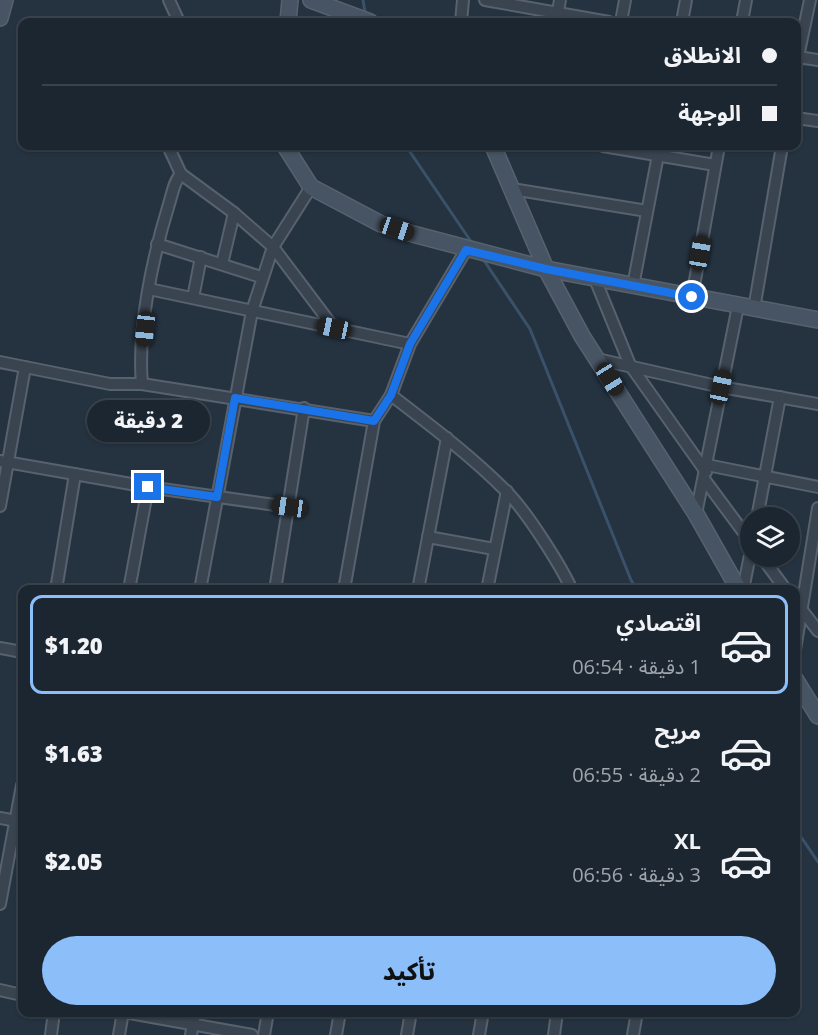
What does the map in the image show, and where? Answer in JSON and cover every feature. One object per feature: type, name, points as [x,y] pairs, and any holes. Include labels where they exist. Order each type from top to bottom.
[{"type":"street","points":[[0,18],[5,0]]},
{"type":"street","points":[[169,0],[177,18]]},
{"type":"street","points":[[288,18],[290,0]]},
{"type":"street","points":[[311,0],[359,18]]},
{"type":"street","points":[[461,18],[463,0]]},
{"type":"street","points":[[485,0],[557,18],[560,0]]},
{"type":"street","points":[[622,18],[625,0]]},
{"type":"street","points":[[683,18],[686,0]]},
{"type":"street","points":[[743,18],[746,0]]},
{"type":"street","points":[[801,34],[806,1]]},
{"type":"street","points":[[801,61],[818,60]]},
{"type":"street","points":[[801,119],[818,121]]},
{"type":"street","points":[[170,150],[181,174],[234,213],[273,247],[334,328]]},
{"type":"street","points":[[288,150],[311,187],[381,224],[466,250],[546,269],[818,320]]},
{"type":"street","points":[[495,150],[546,269],[597,359],[696,514],[738,585]]},
{"type":"street","points":[[627,150],[715,165]]},
{"type":"street","points":[[692,297],[718,150]]},
{"type":"street","points":[[754,309],[781,150]]},
{"type":"street","points":[[633,286],[658,155]]},
{"type":"street","points":[[142,384],[141,369],[149,289],[157,244],[181,174]]},
{"type":"street","points":[[201,585],[235,398],[261,277],[273,247],[311,187]]},
{"type":"street","points":[[512,189],[647,210]]},
{"type":"street","points":[[222,264],[234,213]]},
{"type":"street","points":[[157,244],[201,256],[261,277]]},
{"type":"street","points":[[345,585],[374,421],[391,395],[410,344],[466,250]]},
{"type":"street","points":[[193,298],[201,256]]},
{"type":"street","points":[[595,279],[630,365],[706,472],[740,525]]},
{"type":"street","points":[[149,289],[410,344]]},
{"type":"street","points":[[696,514],[738,306]]},
{"type":"street","points":[[597,359],[721,387],[818,404]]},
{"type":"street","points":[[0,362],[110,384],[142,384],[304,408],[374,421]]},
{"type":"street","points":[[0,506],[4,461],[25,367]]},
{"type":"street","points":[[391,395],[447,438],[507,491],[564,572],[570,585]]},
{"type":"street","points":[[759,507],[780,397]]},
{"type":"street","points":[[276,585],[304,408]]},
{"type":"street","points":[[419,585],[447,438]]},
{"type":"street","points":[[4,461],[148,487],[289,507]]},
{"type":"street","points":[[706,472],[764,476],[818,487]]},
{"type":"street","points":[[57,585],[75,474]]},
{"type":"street","points":[[130,585],[148,487]]},
{"type":"street","points":[[488,585],[507,491]]},
{"type":"street","points":[[800,599],[814,560],[818,508]]},
{"type":"street","points":[[428,537],[494,549]]},
{"type":"street","points":[[742,585],[747,567]]},
{"type":"street","points":[[769,567],[782,585]]},
{"type":"street","points":[[561,585],[564,572]]},
{"type":"street","points":[[800,608],[818,631]]},
{"type":"street","points":[[0,648],[18,651]]},
{"type":"street","points":[[800,687],[818,716]]},
{"type":"street","points":[[0,818],[18,821]]},
{"type":"street","points":[[0,904],[18,825]]},
{"type":"street","points":[[0,990],[18,994]]},
{"type":"street","points":[[51,1035],[53,1017]]},
{"type":"street","points":[[119,1035],[123,1017]]},
{"type":"street","points":[[143,1017],[192,1030],[252,1035]]},
{"type":"street","points":[[264,1035],[267,1017]]},
{"type":"street","points":[[336,1035],[339,1017]]},
{"type":"street","points":[[407,1035],[410,1017]]},
{"type":"street","points":[[479,1035],[482,1017]]},
{"type":"street","points":[[554,1035],[556,1017]]},
{"type":"street","points":[[633,1035],[637,1017]]},
{"type":"waterway","points":[[363,0],[365,12]]},
{"type":"waterway","points":[[409,150],[472,243]]},
{"type":"waterway","points":[[483,259],[530,329],[634,585]]},
{"type":"waterway","points":[[800,835],[818,862]]},
{"type":"route","points":[[148,487],[217,497],[235,398],[374,421],[391,395],[410,344],[466,250],[546,269],[692,297]]}]
